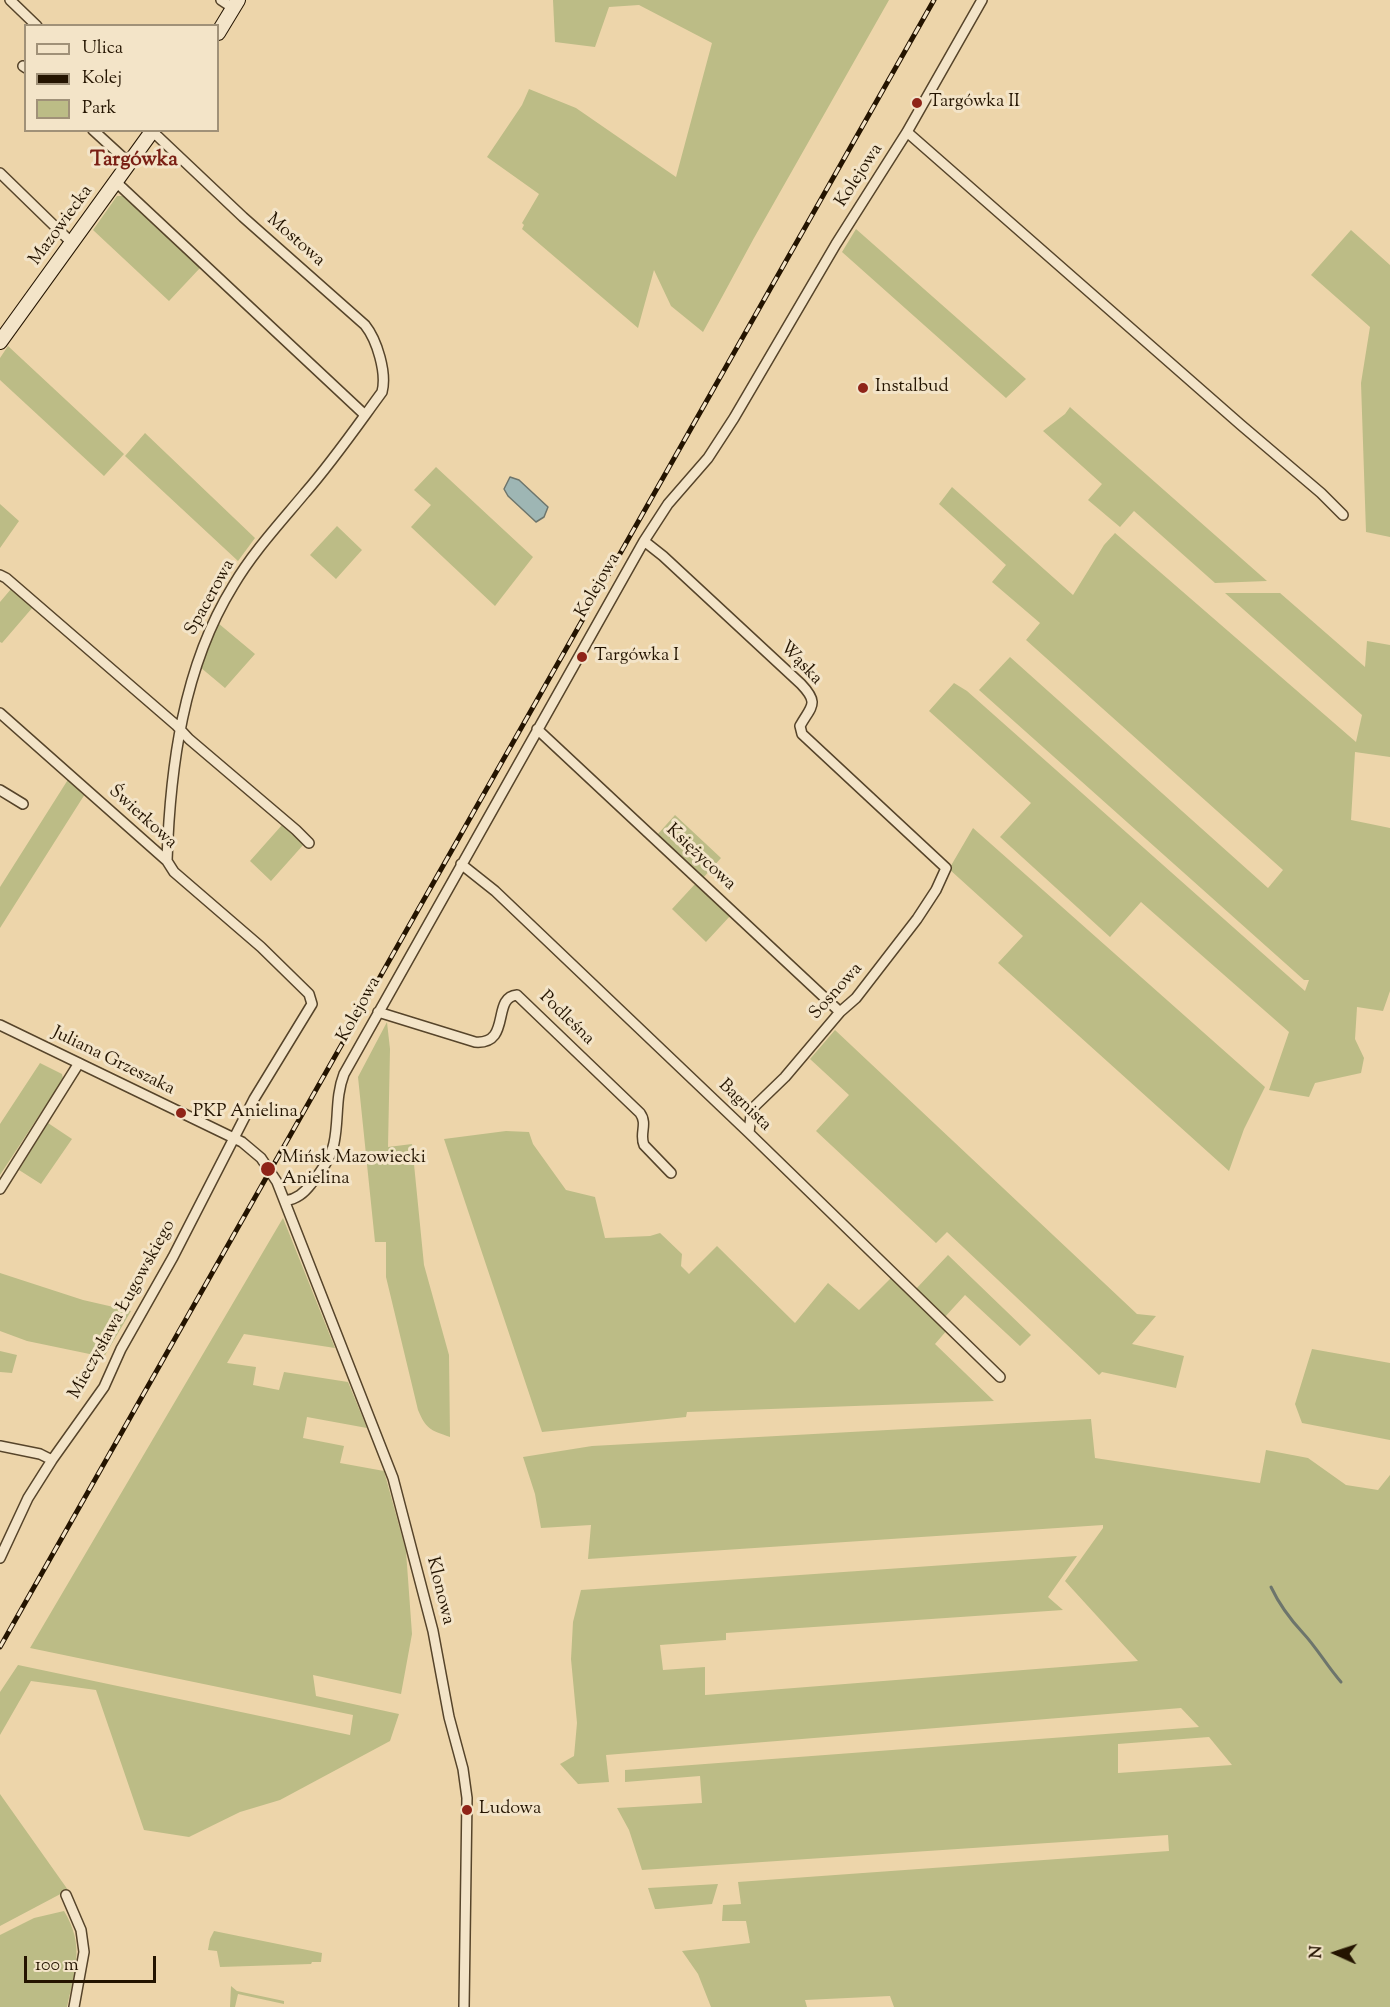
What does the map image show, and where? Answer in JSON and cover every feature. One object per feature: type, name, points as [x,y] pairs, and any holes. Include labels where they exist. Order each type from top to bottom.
[{"type":"street","points":[[10,0],[35,24]]},
{"type":"street","name":"Kolejowa","points":[[285,1201],[295,1199],[308,1188],[330,1155],[336,1132],[337,1095],[340,1084],[378,1012],[644,541],[668,504],[708,458],[750,392],[836,244],[907,132],[982,0]]},
{"type":"street","points":[[219,31],[231,3]]},
{"type":"street","points":[[95,132],[129,164]]},
{"type":"street","name":"Mazowiecka","points":[[0,342],[151,132]]},
{"type":"street","name":"Mostowa","points":[[153,132],[243,218],[365,325],[371,332],[384,372],[385,382],[382,392]]},
{"type":"street","points":[[907,132],[1343,514]]},
{"type":"street","points":[[0,173],[72,243]]},
{"type":"street","points":[[116,182],[365,415]]},
{"type":"street","name":"Spacerowa","points":[[167,861],[181,730],[198,659],[206,639],[233,586],[270,533],[307,492],[382,392]]},
{"type":"street","name":"Wąska","points":[[644,541],[810,693],[813,704],[800,726],[802,734],[946,868]]},
{"type":"street","points":[[0,575],[309,843]]},
{"type":"street","name":"Świerkowa","points":[[0,713],[167,861],[174,872],[261,947],[309,994],[312,1004],[254,1099],[234,1138]]},
{"type":"street","name":"Księżycowa","points":[[537,729],[840,1011]]},
{"type":"street","points":[[0,790],[23,804]]},
{"type":"street","name":"Bagnista","points":[[461,864],[495,891],[1000,1377]]},
{"type":"street","name":"Sosnowa","points":[[749,1133],[751,1115],[755,1106],[785,1077],[840,1011],[856,998],[917,919],[936,890],[946,868]]},
{"type":"street","name":"Podleśna","points":[[378,1012],[475,1042],[486,1042],[495,1035],[506,1001],[513,995],[517,995],[640,1113],[645,1123],[642,1140],[644,1145],[671,1173]]},
{"type":"street","name":"Juliana Grzeszaka","points":[[0,1024],[234,1138],[253,1150],[269,1167],[285,1201]]},
{"type":"street","points":[[0,1189],[80,1063]]},
{"type":"street","name":"Mieczysława Ługowskiego","points":[[0,1558],[28,1498],[104,1387],[121,1349],[173,1257],[215,1171],[234,1138]]},
{"type":"street","name":"Klonowa","points":[[285,1201],[393,1478],[433,1631],[449,1717],[463,1769],[467,1818],[464,2007]]},
{"type":"street","points":[[0,1446],[40,1454],[52,1460]]},
{"type":"street","points":[[66,1895],[81,1930],[84,1952],[74,2007]]},
{"type":"green space","points":[[553,0],[889,0],[703,332],[671,306],[654,270],[638,328],[522,229],[524,225],[522,223],[539,194],[487,157],[522,105],[529,89],[576,108],[676,177],[712,43],[639,5],[609,7],[595,47],[555,42]]},
{"type":"green space","points":[[117,196],[126,196],[200,268],[169,301],[93,230]]},
{"type":"green space","points":[[856,229],[1026,379],[1006,398],[842,252]]},
{"type":"green space","points":[[1351,230],[1390,265],[1390,537],[1366,532],[1361,383],[1370,327],[1311,275]]},
{"type":"green space","points":[[8,346],[124,454],[104,476],[0,380],[0,358]]},
{"type":"green space","points":[[1070,407],[1267,581],[1215,583],[1134,511],[1120,527],[1088,500],[1102,484],[1043,431],[1065,414]]},
{"type":"green space","points":[[145,433],[255,538],[238,561],[125,456]]},
{"type":"green space","points":[[436,467],[533,557],[495,606],[411,527],[431,505],[414,490]]},
{"type":"green space","points":[[952,487],[1073,595],[1104,545],[1115,533],[1356,742],[1362,715],[1225,593],[1280,593],[1365,667],[1367,641],[1390,645],[1390,757],[1355,752],[1351,820],[1390,828],[1390,991],[1383,1011],[1357,1007],[1355,1039],[1364,1058],[1361,1073],[1315,1083],[1309,1097],[1269,1090],[1289,1032],[1141,902],[1110,937],[1000,837],[1031,803],[929,711],[954,683],[967,691],[1305,991],[1309,980],[1304,980],[979,690],[1010,657],[1268,888],[1283,870],[1026,640],[1040,623],[992,582],[1006,565],[939,504]]},
{"type":"green space","points":[[0,504],[19,521],[0,548]]},
{"type":"green space","points":[[337,526],[362,550],[336,579],[310,555]]},
{"type":"green space","points":[[11,589],[33,607],[2,643],[0,642],[0,602]]},
{"type":"green space","points":[[218,623],[255,654],[225,688],[200,667],[205,648]]},
{"type":"green space","points":[[69,778],[85,794],[0,928],[0,887]]},
{"type":"green space","points":[[675,815],[721,858],[703,878],[657,835]]},
{"type":"green space","points":[[282,825],[304,844],[271,881],[250,861]]},
{"type":"green space","points":[[973,828],[1265,1087],[1244,1129],[1229,1171],[998,963],[1023,936],[949,869]]},
{"type":"green space","points":[[696,883],[731,915],[706,942],[672,909]]},
{"type":"green space","points":[[387,1022],[390,1049],[388,1147],[412,1144],[424,1265],[449,1355],[450,1437],[430,1428],[418,1410],[386,1277],[386,1242],[375,1242],[358,1077]]},
{"type":"green space","points":[[835,1030],[1137,1314],[1156,1316],[1132,1344],[1184,1356],[1176,1388],[1102,1372],[1099,1375],[947,1232],[936,1243],[816,1131],[849,1095],[810,1059]]},
{"type":"green space","points":[[40,1063],[62,1074],[63,1079],[0,1175],[0,1124]]},
{"type":"green space","points":[[48,1123],[72,1139],[41,1184],[19,1170]]},
{"type":"green space","points":[[506,1131],[529,1132],[533,1144],[566,1190],[595,1197],[605,1238],[650,1236],[660,1233],[682,1254],[681,1266],[689,1274],[717,1246],[795,1323],[828,1283],[859,1310],[892,1277],[948,1329],[935,1344],[994,1401],[687,1412],[686,1417],[542,1432],[444,1139]]},
{"type":"green space","points":[[283,1218],[335,1348],[244,1334],[227,1363],[256,1367],[253,1385],[279,1390],[284,1372],[348,1382],[367,1428],[307,1417],[303,1438],[344,1446],[340,1463],[384,1471],[406,1551],[412,1634],[401,1694],[313,1675],[316,1696],[399,1714],[390,1741],[280,1800],[240,1812],[189,1837],[144,1830],[96,1690],[31,1681],[0,1735],[0,1692],[18,1665],[350,1735],[353,1715],[30,1648]]},
{"type":"green space","points":[[948,1255],[1031,1335],[1020,1346],[965,1295],[944,1318],[915,1290]]},
{"type":"green space","points":[[0,1273],[83,1300],[131,1311],[104,1357],[27,1341],[0,1331]]},
{"type":"green space","points":[[1312,1349],[1390,1363],[1390,1440],[1302,1423],[1295,1404]]},
{"type":"green space","points":[[0,1351],[17,1355],[12,1373],[0,1372]]},
{"type":"green space","points":[[1091,1419],[1095,1458],[1260,1483],[1266,1450],[1308,1458],[1346,1485],[1378,1490],[1390,1475],[1390,2007],[894,2007],[890,1996],[805,2000],[807,2007],[711,2007],[698,1974],[682,1951],[750,1943],[746,1921],[722,1921],[723,1905],[741,1904],[738,1882],[1169,1851],[1168,1835],[642,1870],[629,1830],[617,1808],[702,1803],[700,1776],[625,1782],[625,1770],[1199,1727],[1181,1708],[606,1755],[609,1782],[578,1784],[560,1764],[574,1756],[577,1723],[571,1659],[573,1622],[581,1590],[1077,1556],[1048,1597],[1063,1610],[726,1633],[726,1640],[660,1645],[663,1670],[705,1667],[705,1695],[1138,1661],[1065,1581],[1103,1525],[588,1559],[591,1525],[541,1528],[535,1494],[523,1457],[592,1446]],"holes":[[[1209,1737],[1232,1765],[1118,1773],[1118,1744]]]},
{"type":"green space","points":[[0,1794],[68,1890],[0,1926]]},
{"type":"green space","points":[[718,1884],[712,1904],[658,1909],[655,1909],[648,1888]]},
{"type":"green space","points":[[64,1911],[74,1935],[76,1947],[75,1970],[67,2007],[0,2007],[0,1935],[34,1918]]},
{"type":"green space","points":[[214,1931],[322,1953],[321,1962],[220,1967],[217,1951],[208,1950]]},
{"type":"green space","points":[[231,1986],[237,1991],[284,2001],[284,2004],[238,1994],[235,2007],[230,2007]]},
{"type":"water","points":[[510,477],[519,480],[548,507],[544,517],[536,522],[508,496],[504,489]]},
{"type":"waterway","points":[[1271,1587],[1285,1612],[1341,1682]]},
{"type":"railway","points":[[0,1647],[934,0]]},
{"type":"place","name":"Targówka II","points":[[917,103]]},
{"type":"place","name":"Instalbud","points":[[863,388]]},
{"type":"place","name":"Targówka I","points":[[582,657]]},
{"type":"place","name":"PKP Anielina","points":[[181,1113]]},
{"type":"place","name":"Mińsk Mazowiecki Anielina","points":[[268,1169]]},
{"type":"place","name":"Ludowa","points":[[467,1810]]},
{"type":"district","name":"Targówka","points":[[134,161]]}]
